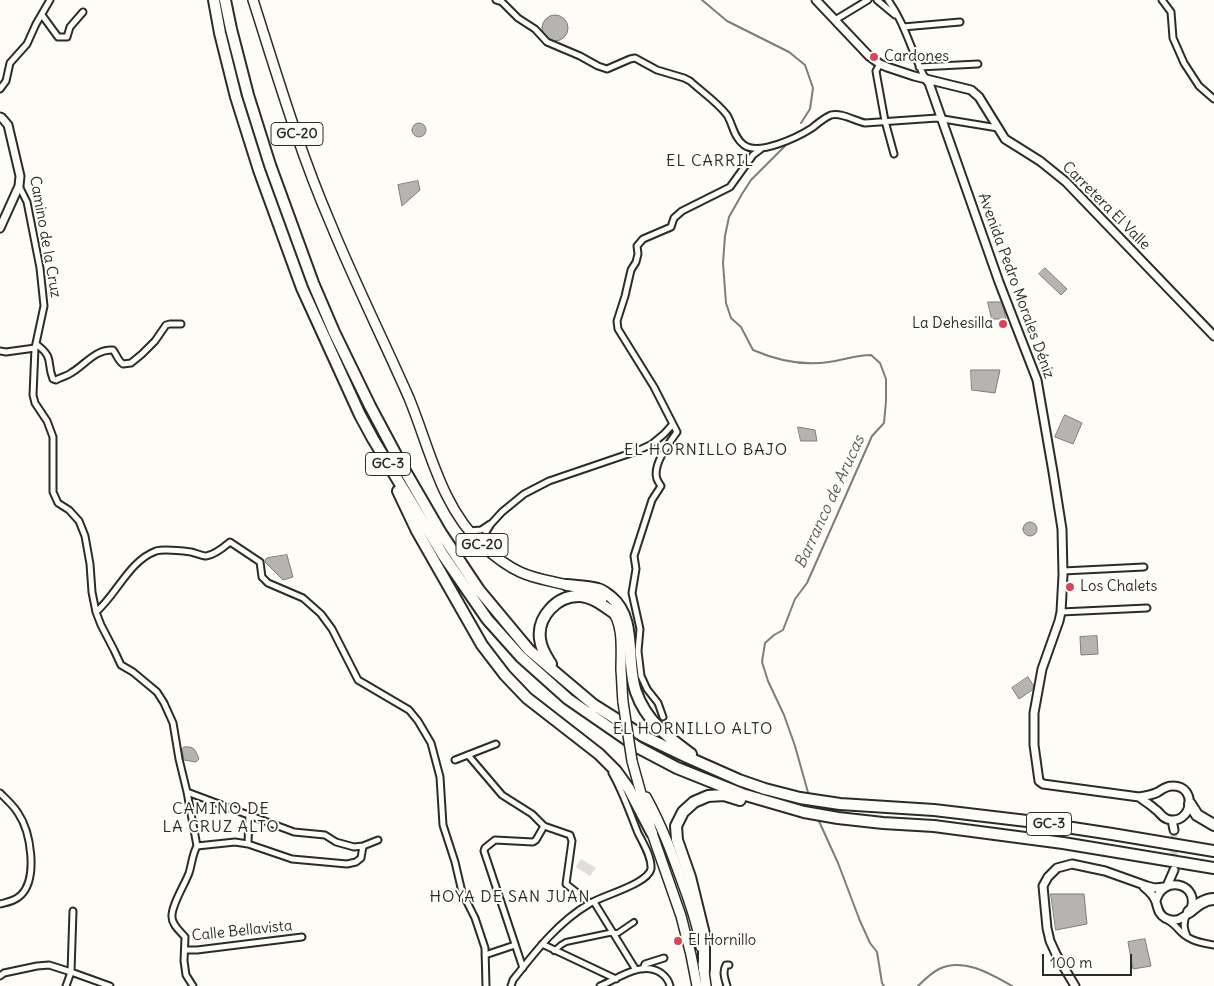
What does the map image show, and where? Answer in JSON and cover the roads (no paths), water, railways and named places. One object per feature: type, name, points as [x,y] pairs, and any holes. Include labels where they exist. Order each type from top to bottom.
[{"type":"highway","name":"GC-3","points":[[214,0],[236,97],[259,170],[302,288],[348,389],[373,438],[443,555],[481,611],[521,657],[568,699],[639,748],[677,768],[743,798],[838,818],[934,826],[1063,843],[1214,868]]},
{"type":"highway","name":"GC-3","points":[[225,0],[248,95],[270,165],[313,283],[366,398],[437,526],[479,590],[530,650],[562,678],[594,705],[643,736],[687,758],[765,789],[800,798],[840,804],[934,810],[1036,822],[1214,851]]},
{"type":"highway","points":[[373,438],[417,531],[482,645],[505,675],[527,698],[605,759],[629,789],[652,833]]},
{"type":"highway","points":[[567,585],[598,589],[605,592],[619,605],[627,626],[632,680],[642,705],[648,716],[660,730],[706,766]]},
{"type":"highway","points":[[562,678],[542,648],[540,629],[547,612],[561,600],[579,596],[590,599],[614,613]]},
{"type":"highway","points":[[704,970],[704,934],[690,876],[677,840],[676,826],[683,812],[694,802],[708,796],[724,795],[743,798]]},
{"type":"highway","points":[[1190,804],[1197,815],[1214,825]]},
{"type":"highway","points":[[1188,914],[1198,904],[1214,899]]},
{"type":"main road","name":"GC-20","points":[[253,0],[303,153],[329,221],[414,411],[439,480],[452,506],[469,531],[497,557],[520,572],[567,585],[603,599],[614,613]]},
{"type":"main road","points":[[614,613],[621,641],[623,702],[632,761],[652,833],[681,916],[697,986]]},
{"type":"main road","points":[[639,784],[654,811],[674,858],[699,934],[706,986]]},
{"type":"street","points":[[0,89],[6,81],[10,63],[27,44],[50,0]]},
{"type":"street","points":[[496,0],[502,2],[518,18],[535,29],[547,42],[598,66],[608,69],[635,58],[657,70],[690,81],[726,114],[737,138],[742,144],[748,148],[761,149]]},
{"type":"street","points":[[816,0],[869,56],[880,64],[876,71],[884,121],[894,154]]},
{"type":"street","points":[[835,20],[868,0]]},
{"type":"street","points":[[877,0],[898,17]]},
{"type":"street","points":[[888,0],[903,27],[925,78]]},
{"type":"street","points":[[1162,0],[1171,12],[1173,38],[1184,63],[1199,86],[1214,98]]},
{"type":"street","points":[[42,15],[58,37],[67,37],[70,27],[83,12]]},
{"type":"street","points":[[903,27],[960,22]]},
{"type":"street","name":"Carretera El Valle","points":[[880,64],[914,76],[971,90],[979,97],[1005,139],[1040,161],[1066,182],[1214,336]]},
{"type":"street","points":[[919,67],[978,64]]},
{"type":"street","name":"Avenida Pedro Morales Déniz","points":[[925,78],[942,119],[999,282],[1037,380],[1062,529],[1063,571],[1061,612],[1042,669],[1034,713],[1034,745],[1037,775],[1039,781],[1043,784],[1139,797]]},
{"type":"street","points":[[932,94],[934,88],[940,82]]},
{"type":"street","points":[[663,717],[658,703],[647,689],[641,676],[638,651],[640,629],[632,593],[636,569],[634,556],[652,500],[661,486],[656,479],[656,470],[664,450],[676,432],[674,424],[654,387],[618,329],[617,321],[631,270],[638,254],[637,246],[643,239],[671,227],[674,218],[682,211],[730,187],[753,155],[761,149],[793,138],[833,114],[865,123],[937,118],[998,128]]},
{"type":"street","name":"Camino de la Cruz","points":[[0,117],[8,124],[20,176],[20,186],[27,202],[40,268],[44,306],[36,346],[33,395],[53,437],[53,492],[58,502],[69,510],[79,522],[85,536],[96,612],[121,665],[133,672],[157,692],[173,723],[197,846],[190,871],[174,906],[172,918],[174,925],[184,937],[186,975],[193,986]]},
{"type":"street","points":[[0,228],[20,186]]},
{"type":"street","points":[[0,352],[36,346],[43,349],[48,355],[53,379],[56,380],[73,372],[89,359],[106,350],[113,350],[123,364],[132,363],[155,341],[166,325],[181,324]]},
{"type":"street","points":[[482,545],[491,524],[524,494],[549,481],[637,451],[652,444],[674,424]]},
{"type":"street","points":[[469,531],[481,530],[491,524]]},
{"type":"street","points":[[96,612],[104,605],[134,567],[148,555],[158,550],[191,552],[206,556],[230,542],[260,562],[262,577],[268,583],[303,598],[322,614],[332,629],[358,680],[409,710],[431,743],[440,777],[443,825],[462,892],[476,918],[485,948],[486,986]]},
{"type":"street","points":[[1063,571],[1144,567]]},
{"type":"street","points":[[1061,612],[1147,608]]},
{"type":"street","points":[[454,760],[496,744]]},
{"type":"street","points":[[468,755],[502,795],[532,814],[544,826],[570,835],[572,841],[566,884],[592,902],[614,933],[636,970]]},
{"type":"street","points":[[511,986],[513,980],[542,944],[566,920],[592,902],[636,884],[649,872],[651,867],[648,854],[619,786],[605,759]]},
{"type":"street","points":[[1168,786],[1179,787],[1187,794],[1190,804],[1186,814],[1172,820],[1163,817],[1157,810],[1139,797],[1159,792],[1168,786]]},
{"type":"street","points":[[187,792],[294,832],[324,835],[336,842],[354,847],[363,846],[378,840]]},
{"type":"street","points":[[1157,810],[1156,800],[1159,792]]},
{"type":"street","points":[[0,793],[18,814],[27,834],[31,850],[29,882],[22,894],[13,901],[0,904]]},
{"type":"street","points":[[248,844],[249,814]]},
{"type":"street","points":[[1172,820],[1174,830]]},
{"type":"street","points":[[523,968],[484,851],[495,840],[533,842],[544,826]]},
{"type":"street","points":[[197,846],[235,842],[248,844],[292,859],[347,864],[356,862],[361,858],[363,846]]},
{"type":"street","points":[[1075,986],[1056,954],[1047,928],[1043,886],[1048,877],[1057,868],[1072,864],[1105,871],[1155,888],[1171,884],[1180,885]]},
{"type":"street","points":[[1156,901],[1160,891],[1174,870],[1180,885],[1191,896],[1192,902],[1184,921],[1187,937]]},
{"type":"street","points":[[1141,884],[1156,901],[1158,912],[1176,925],[1182,933],[1195,941],[1214,945]]},
{"type":"street","points":[[66,986],[71,972],[73,911]]},
{"type":"street","points":[[1167,919],[1177,920],[1188,914]]},
{"type":"street","points":[[554,951],[566,942],[618,933],[634,922]]},
{"type":"street","name":"Calle Bellavista","points":[[185,950],[302,937]]},
{"type":"street","points":[[542,944],[616,979]]},
{"type":"street","points":[[485,955],[515,945]]},
{"type":"street","points":[[642,969],[645,964],[664,958]]},
{"type":"street","points":[[727,986],[724,968],[726,965],[730,965]]},
{"type":"street","points":[[0,976],[4,973],[37,966],[49,966],[110,986]]},
{"type":"street","points":[[600,986],[642,969],[656,970],[663,974],[670,986]]},
{"type":"street","points":[[606,984],[608,975]]},
{"type":"waterway","name":"Barranco de Arucas","points":[[702,0],[727,21],[789,52],[805,65],[813,88],[810,109],[801,123]]},
{"type":"waterway","name":"Barranco de Arucas","points":[[787,144],[751,180],[729,217],[725,236],[723,263],[726,303],[731,318],[741,327],[753,350],[762,354],[790,361],[809,363],[829,362],[871,355],[880,363],[886,379],[884,423],[872,436],[807,583],[795,599],[783,630],[765,643],[762,662],[795,746],[809,796]]},
{"type":"waterway","name":"Barranco de Arucas","points":[[818,819],[838,863],[860,921],[870,943],[877,952],[884,986]]},
{"type":"waterway","name":"Barranco de Arucas","points":[[918,986],[939,969],[958,965],[986,972],[1012,986]]},
{"type":"tunnel","points":[[1174,830],[1174,865]]},
{"type":"place","name":"Cardones","points":[[874,57]]},
{"type":"place","name":"La Dehesilla","points":[[1003,324]]},
{"type":"place","name":"Los Chalets","points":[[1070,587]]},
{"type":"place","name":"El Hornillo","points":[[678,941]]},
{"type":"district","name":"EL CARRIL","points":[[710,161]]},
{"type":"district","name":"EL HORNILLO BAJO","points":[[706,450]]},
{"type":"district","name":"EL HORNILLO ALTO","points":[[693,729]]},
{"type":"district","name":"CAMINO DE LA CRUZ ALTO","points":[[221,818]]},
{"type":"district","name":"HOYA DE SAN JUAN","points":[[510,897]]}]
